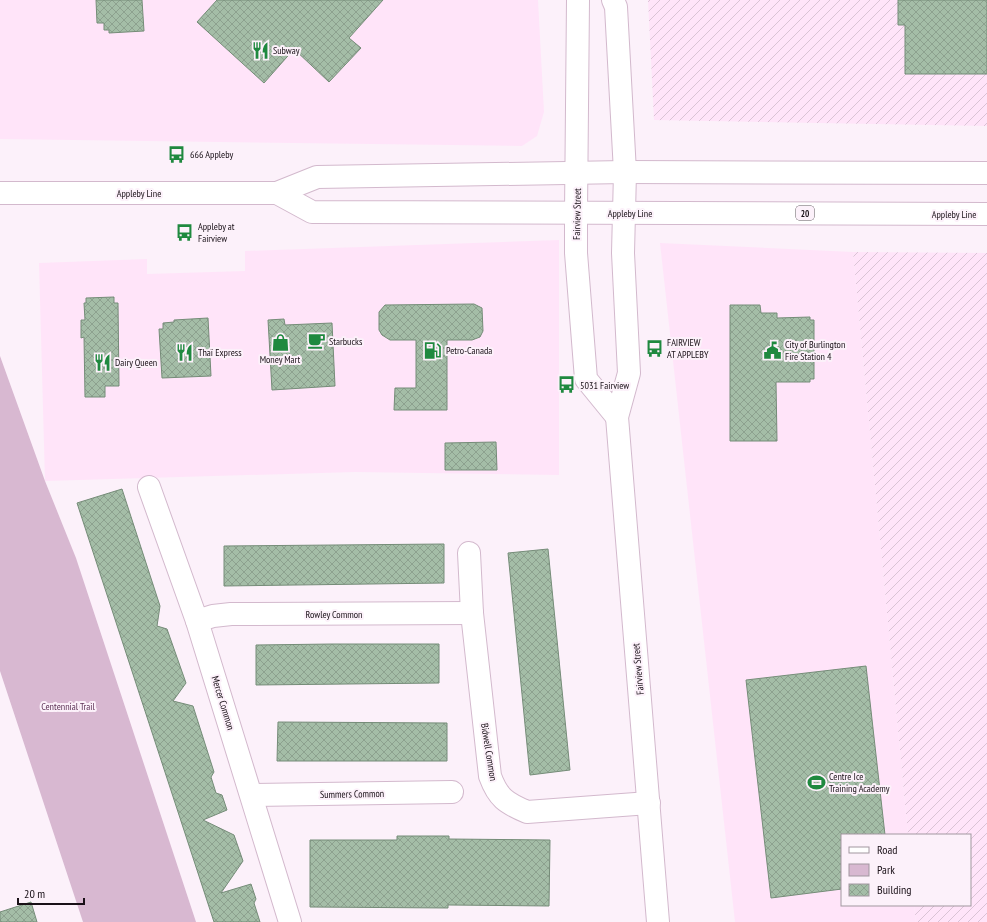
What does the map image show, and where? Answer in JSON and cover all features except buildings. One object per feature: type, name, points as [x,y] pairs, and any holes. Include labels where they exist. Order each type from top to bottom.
[{"type":"street","name":"Fairview Street","points":[[578,0],[576,253],[586,379],[617,416]]},
{"type":"street","name":"Fairview Street","points":[[613,0],[616,7],[625,172],[623,253],[629,373],[617,416],[658,922]]},
{"type":"street","name":"Appleby Line","points":[[0,193],[278,194],[317,177],[577,172],[987,173]]},
{"type":"street","name":"Appleby Line","points":[[278,194],[312,212],[987,214]]},
{"type":"street","name":"Mercer Common","points":[[149,487],[197,621],[290,922]]},
{"type":"street","name":"Bidwell Common","points":[[469,553],[472,613],[490,776],[500,796],[511,805],[527,812],[649,804]]},
{"type":"street","name":"Rowley Common","points":[[197,621],[214,616],[231,614],[472,613]]},
{"type":"street","name":"Summers Common","points":[[252,795],[452,792]]},
{"type":"shaded area","points":[[0,0],[538,0],[544,112],[537,136],[522,146],[0,139]]},
{"type":"shaded area","points":[[648,0],[987,0],[987,126],[654,120]]},
{"type":"shaded area","points":[[559,240],[559,475],[355,472],[45,481],[39,263],[147,259],[147,274],[245,271],[245,251]]},
{"type":"shaded area","points":[[660,243],[853,252],[908,834],[841,834],[841,906],[914,906],[916,922],[735,922]]},
{"type":"shaded area","points":[[853,252],[987,253],[987,922],[916,922],[914,906],[971,906],[971,834],[908,834]]},
{"type":"green space","name":"Centennial Trail","points":[[0,356],[45,481],[76,558],[196,922],[83,922],[0,671]]},
{"type":"place","name":"Subway","points":[[260,50]]},
{"type":"place","name":"666 Appleby","points":[[177,154]]},
{"type":"place","name":"Appleby at Fairview","points":[[185,232]]},
{"type":"place","name":"Starbucks","points":[[316,341]]},
{"type":"place","name":"Money Mart","points":[[280,342]]},
{"type":"place","name":"FAIRVIEW AT APPLEBY","points":[[654,348]]},
{"type":"place","name":"Petro-Canada","points":[[433,350]]},
{"type":"place","name":"City of Burlington Fire Station 4","points":[[772,350]]},
{"type":"place","name":"Thaï Express","points":[[185,352]]},
{"type":"place","name":"Dairy Queen","points":[[102,362]]},
{"type":"place","name":"5031 Fairview","points":[[567,385]]},
{"type":"place","name":"Centre Ice Training Academy","points":[[816,782]]}]
